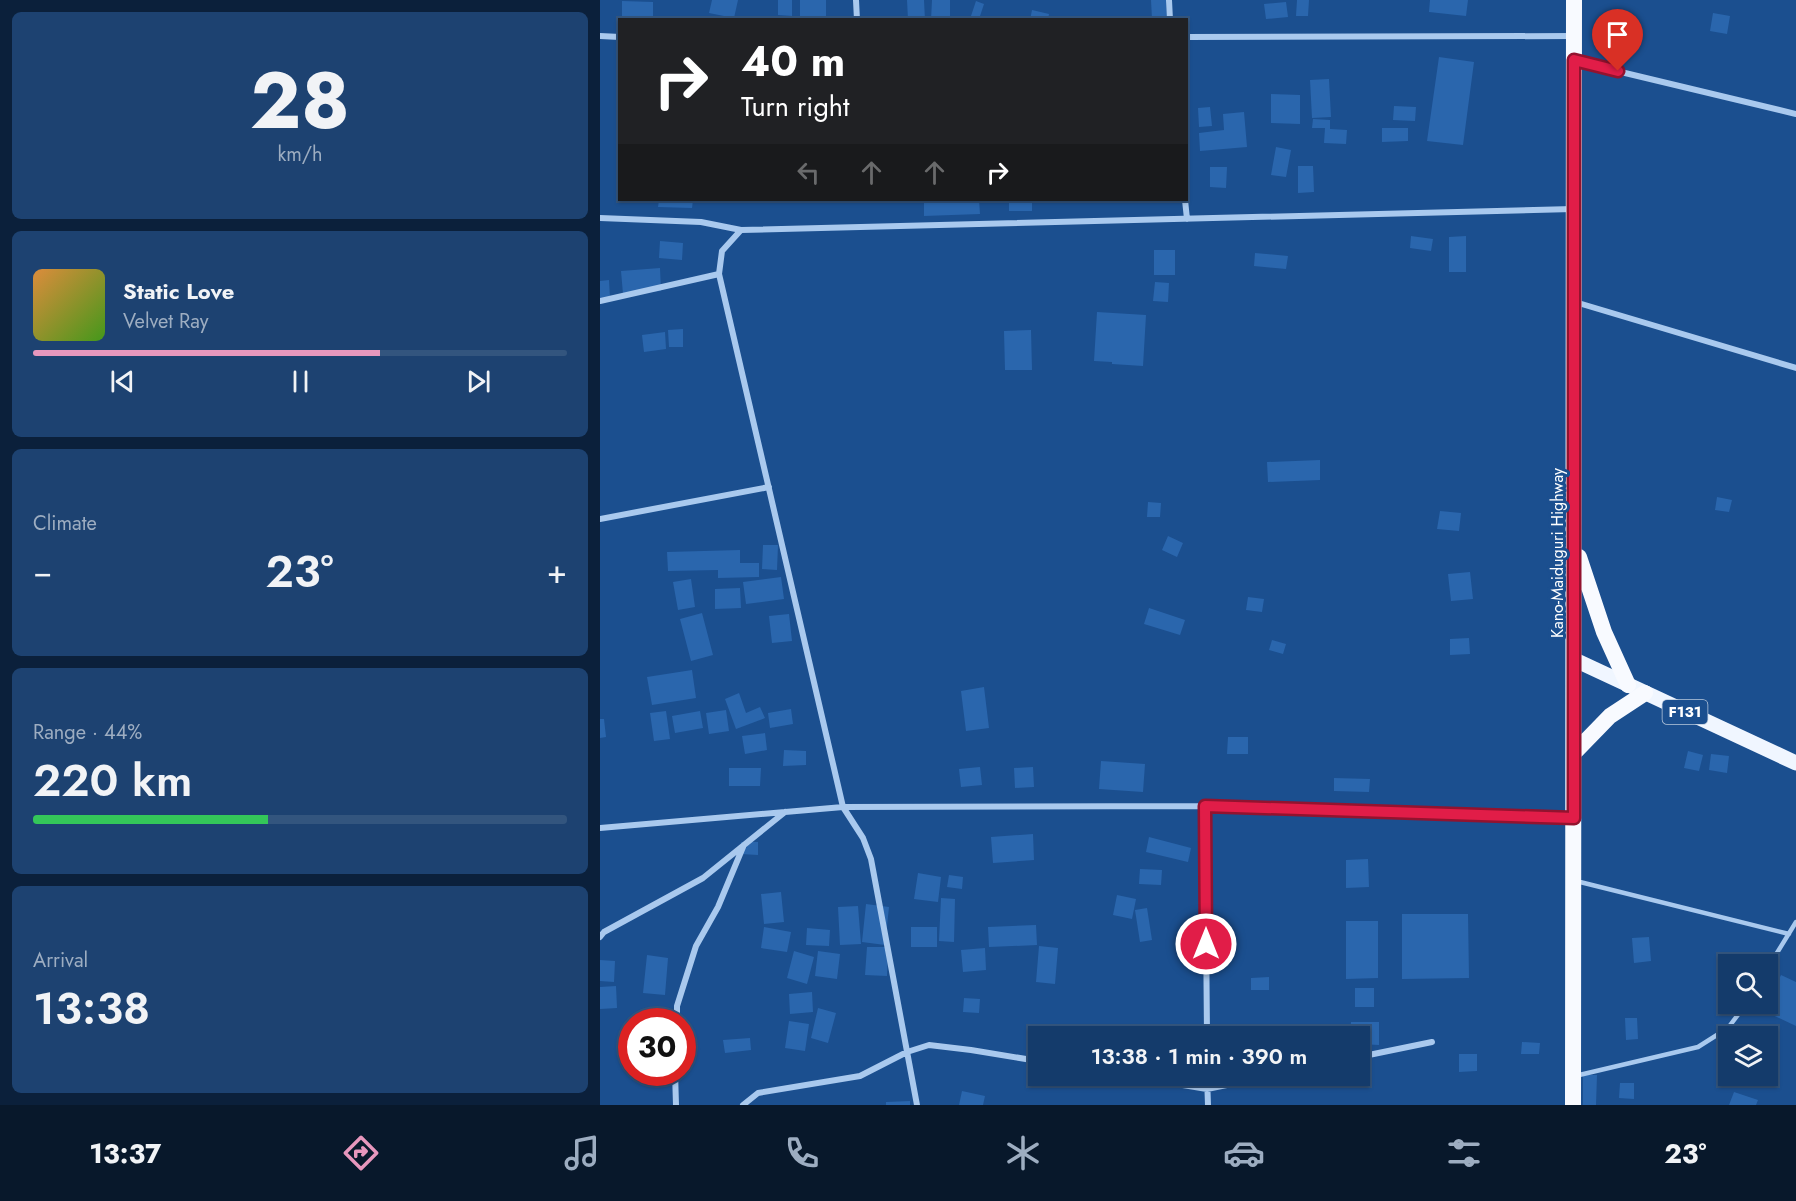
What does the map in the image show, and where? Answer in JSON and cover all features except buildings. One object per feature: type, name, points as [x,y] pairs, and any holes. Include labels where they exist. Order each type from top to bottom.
[{"type":"highway","name":"Kano-Maiduguri Highway","points":[[1573,1105],[1574,0]]},
{"type":"highway","points":[[1575,544],[1604,632],[1628,685]]},
{"type":"highway","points":[[1574,753],[1610,716],[1646,693]]},
{"type":"main road","name":"F131","points":[[1575,660],[1796,763]]},
{"type":"street","points":[[856,0],[857,18]]},
{"type":"street","points":[[1169,0],[1170,18]]},
{"type":"street","points":[[600,36],[618,37]]},
{"type":"street","points":[[1188,37],[1574,36]]},
{"type":"street","points":[[1574,60],[1796,114]]},
{"type":"street","points":[[1185,201],[1187,219]]},
{"type":"street","points":[[600,218],[701,222],[741,230],[1574,209]]},
{"type":"street","points":[[741,230],[722,251],[720,274],[843,807],[863,838],[871,859],[917,1105]]},
{"type":"street","points":[[600,301],[720,274]]},
{"type":"street","points":[[1574,302],[1796,368]]},
{"type":"street","points":[[600,519],[769,487]]},
{"type":"street","points":[[1205,806],[1207,1026]]},
{"type":"street","points":[[600,828],[843,807],[1205,806],[1574,818]]},
{"type":"street","points":[[600,937],[604,932],[703,878],[785,812]]},
{"type":"street","points":[[677,1008],[696,946],[718,907],[743,846]]},
{"type":"street","points":[[1370,1055],[1432,1042]]},
{"type":"street","points":[[743,1105],[759,1093],[860,1076],[907,1052],[929,1045],[1028,1059]]},
{"type":"street","points":[[675,1086],[676,1105]]},
{"type":"street","points":[[1189,1086],[1207,1089],[1222,1086]]},
{"type":"street","points":[[1207,1089],[1208,1105]]},
{"type":"lane","points":[[1574,881],[1789,934]]},
{"type":"lane","points":[[1776,954],[1796,922]]},
{"type":"lane","points":[[1574,1077],[1698,1047],[1728,1028],[1738,1014]]},
{"type":"route","points":[[1206,944],[1205,806],[1574,818],[1574,60],[1618,71]]}]
